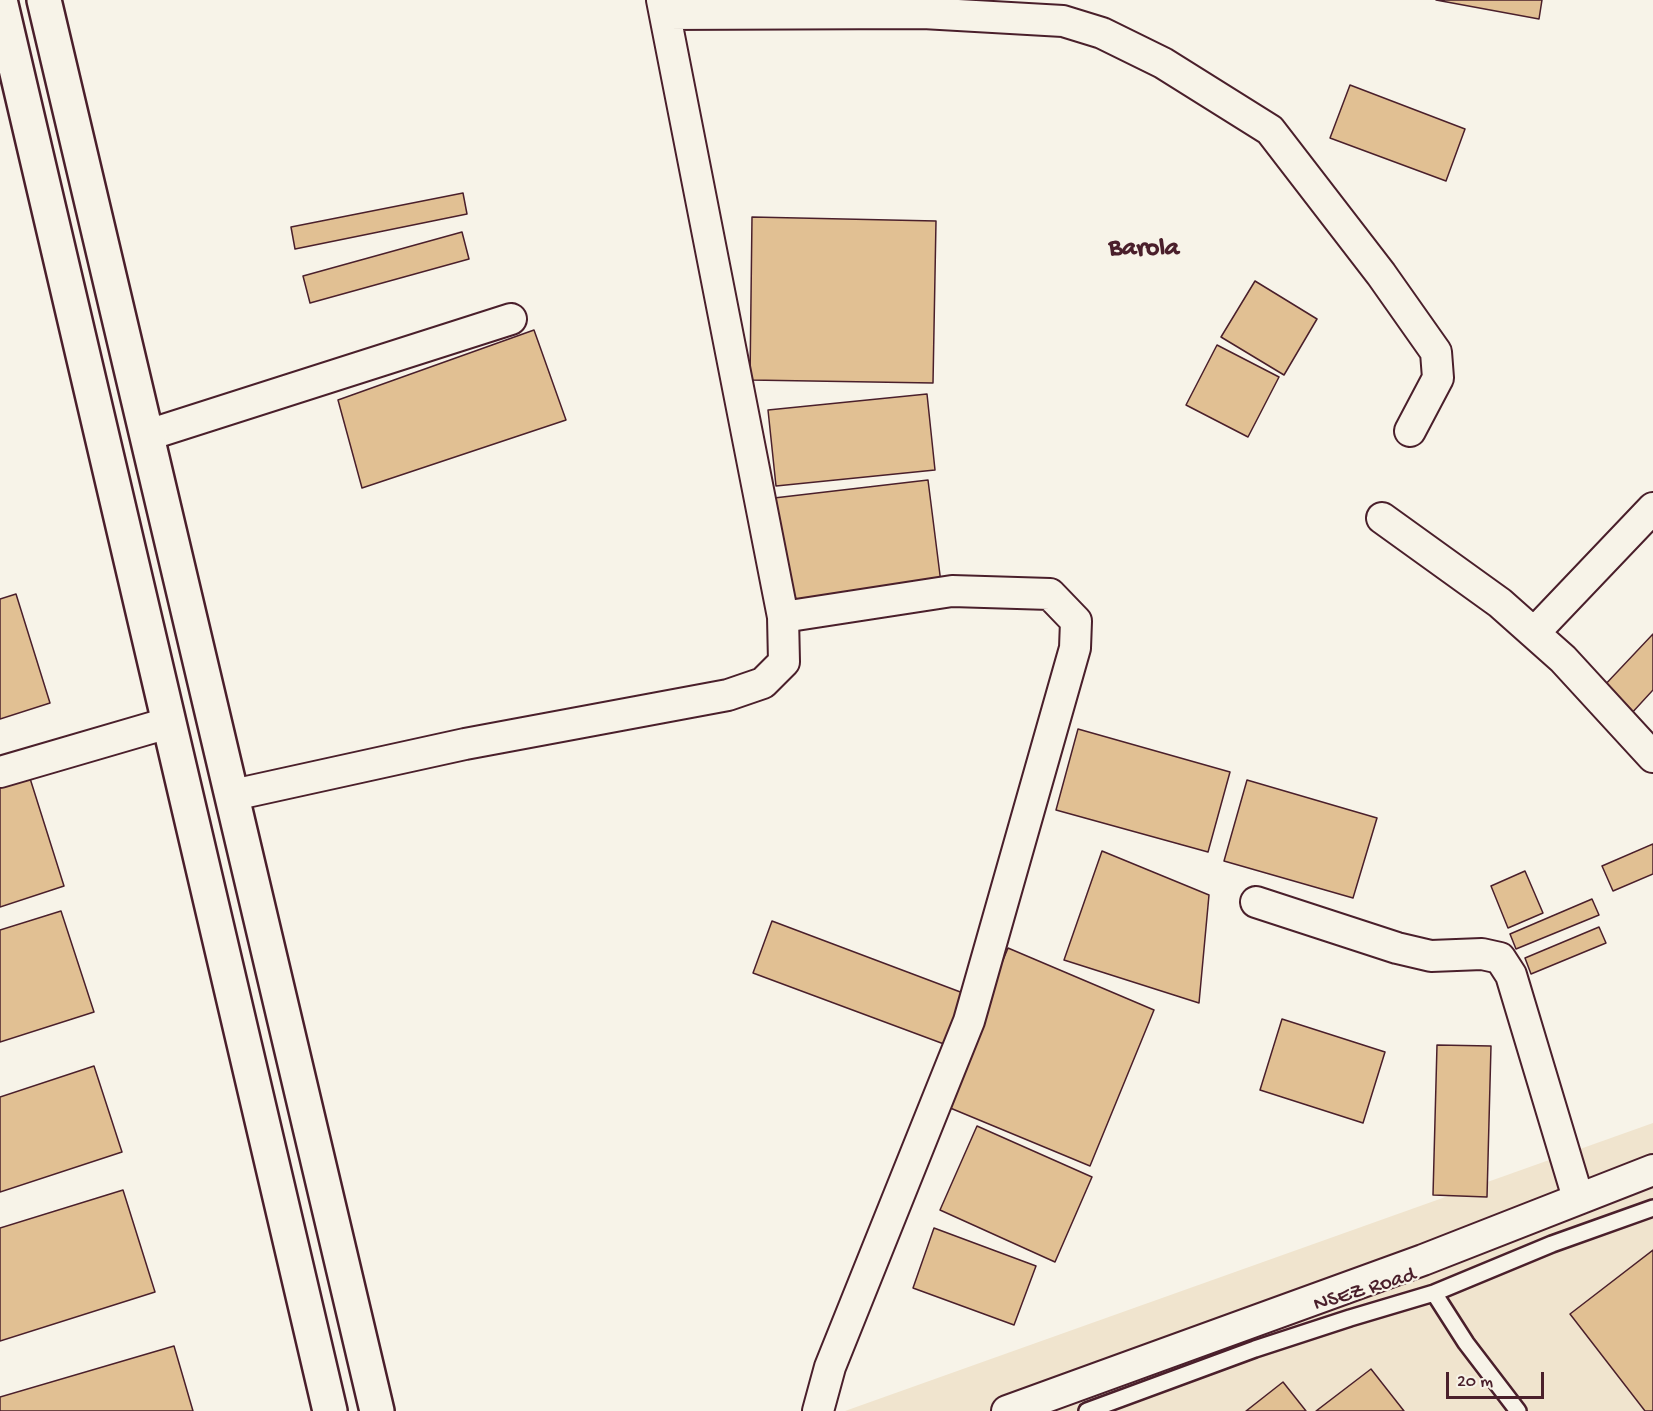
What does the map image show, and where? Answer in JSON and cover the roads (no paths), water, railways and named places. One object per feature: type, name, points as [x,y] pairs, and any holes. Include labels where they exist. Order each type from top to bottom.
[{"type":"street","points":[[0,0],[330,1411]]},
{"type":"street","points":[[44,0],[377,1411]]},
{"type":"street","points":[[233,795],[465,744],[728,695],[763,683],[784,662],[783,617],[663,7],[923,13],[1063,21],[1102,33],[1163,63],[1270,130],[1381,274],[1436,352],[1438,378],[1410,431]]},
{"type":"street","points":[[148,435],[511,319]]},
{"type":"street","points":[[1534,633],[1653,508]]},
{"type":"street","points":[[1382,518],[1500,603],[1563,659],[1653,757]]},
{"type":"street","points":[[783,617],[952,591],[1050,594],[1076,621],[1075,648],[969,1021],[830,1367],[818,1411]]},
{"type":"street","points":[[0,772],[168,723]]},
{"type":"street","points":[[1256,902],[1397,948],[1431,956],[1482,954],[1500,958],[1511,975],[1578,1198]]},
{"type":"street","points":[[1007,1411],[1423,1260],[1653,1170]]},
{"type":"lane","name":"NSEZ Road","points":[[1087,1411],[1255,1349],[1434,1293],[1552,1244],[1653,1208]]},
{"type":"lane","points":[[1434,1293],[1466,1343],[1518,1411]]},
{"type":"district","name":"Barola","points":[[1144,250]]}]
